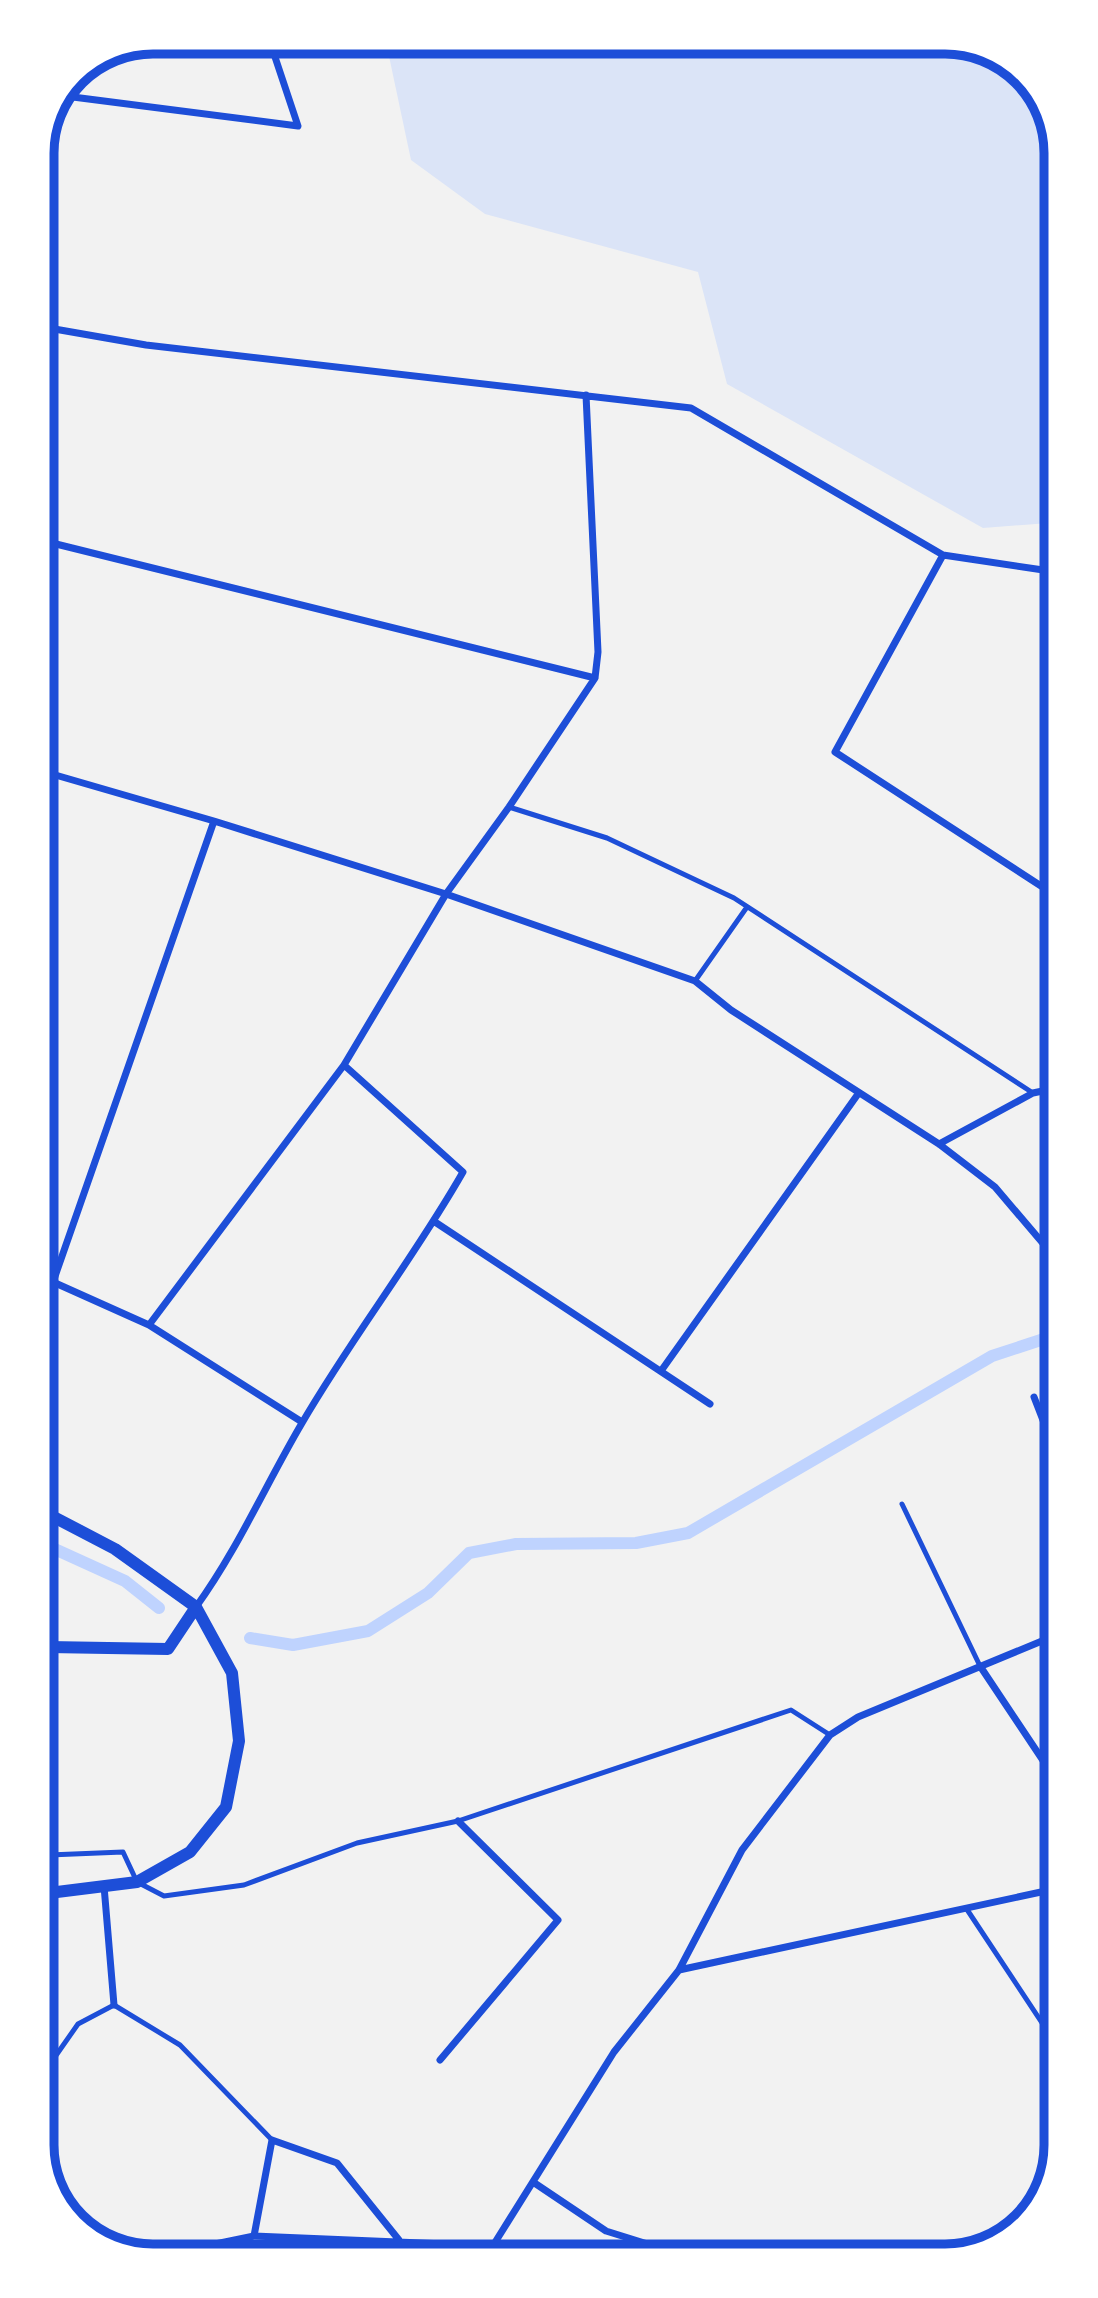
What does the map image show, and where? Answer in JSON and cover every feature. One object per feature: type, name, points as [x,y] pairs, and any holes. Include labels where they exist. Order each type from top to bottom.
[{"type":"street","points":[[72,97],[298,126],[274,54]]},
{"type":"street","points":[[54,329],[146,345],[691,408],[943,555],[1044,570]]},
{"type":"street","points":[[149,1325],[344,1065],[446,894],[509,807],[595,678],[598,652],[586,395]]},
{"type":"street","points":[[54,543],[595,678]]},
{"type":"street","points":[[943,555],[835,752],[1041,886],[1044,884]]},
{"type":"street","points":[[54,775],[214,821],[446,894],[695,981],[731,1010],[939,1144],[995,1187],[1044,1245]]},
{"type":"street","points":[[54,1279],[214,821]]},
{"type":"street","points":[[54,1647],[168,1649],[226,1567],[302,1422],[435,1222],[463,1172],[344,1065]]},
{"type":"street","points":[[939,1144],[1033,1093],[1044,1091]]},
{"type":"street","points":[[661,1371],[858,1094]]},
{"type":"street","points":[[435,1222],[710,1404]]},
{"type":"street","points":[[54,1282],[149,1325],[302,1422]]},
{"type":"street","points":[[1034,1397],[1044,1423]]},
{"type":"street","points":[[54,1517],[115,1549],[196,1607],[232,1673],[239,1741],[226,1807],[190,1852],[137,1882],[54,1892]]},
{"type":"street","points":[[494,2244],[614,2052],[678,1970],[742,1850],[830,1735],[858,1717],[1044,1640]]},
{"type":"street","points":[[980,1666],[1044,1761]]},
{"type":"street","points":[[440,2060],[558,1920],[458,1821]]},
{"type":"street","points":[[104,1885],[114,2005]]},
{"type":"street","points":[[678,1970],[1044,1891]]},
{"type":"street","points":[[254,2236],[272,2140],[337,2163],[399,2240]]},
{"type":"street","points":[[533,2182],[606,2231],[648,2244]]},
{"type":"street","points":[[215,2244],[254,2236],[399,2240],[440,2244]]},
{"type":"lane","points":[[509,807],[607,838],[747,907],[1033,1093]]},
{"type":"lane","points":[[695,981],[747,907]]},
{"type":"lane","points":[[902,1504],[980,1666]]},
{"type":"lane","points":[[54,1855],[123,1852],[137,1882],[164,1896],[244,1885],[356,1843],[458,1821],[791,1710],[830,1735]]},
{"type":"lane","points":[[966,1908],[1044,2025]]},
{"type":"lane","points":[[54,2058],[78,2024],[114,2005],[180,2045],[272,2140]]},
{"type":"shaded area","points":[[389,54],[951,54],[989,64],[1019,88],[1036,115],[1042,134],[1044,523],[983,528],[727,384],[698,272],[485,214],[411,160]]},
{"type":"waterway","points":[[250,1638],[293,1645],[368,1631],[428,1593],[469,1553],[516,1544],[636,1543],[688,1533],[992,1356],[1044,1339]]},
{"type":"waterway","points":[[54,1549],[125,1581],[159,1608]]}]
